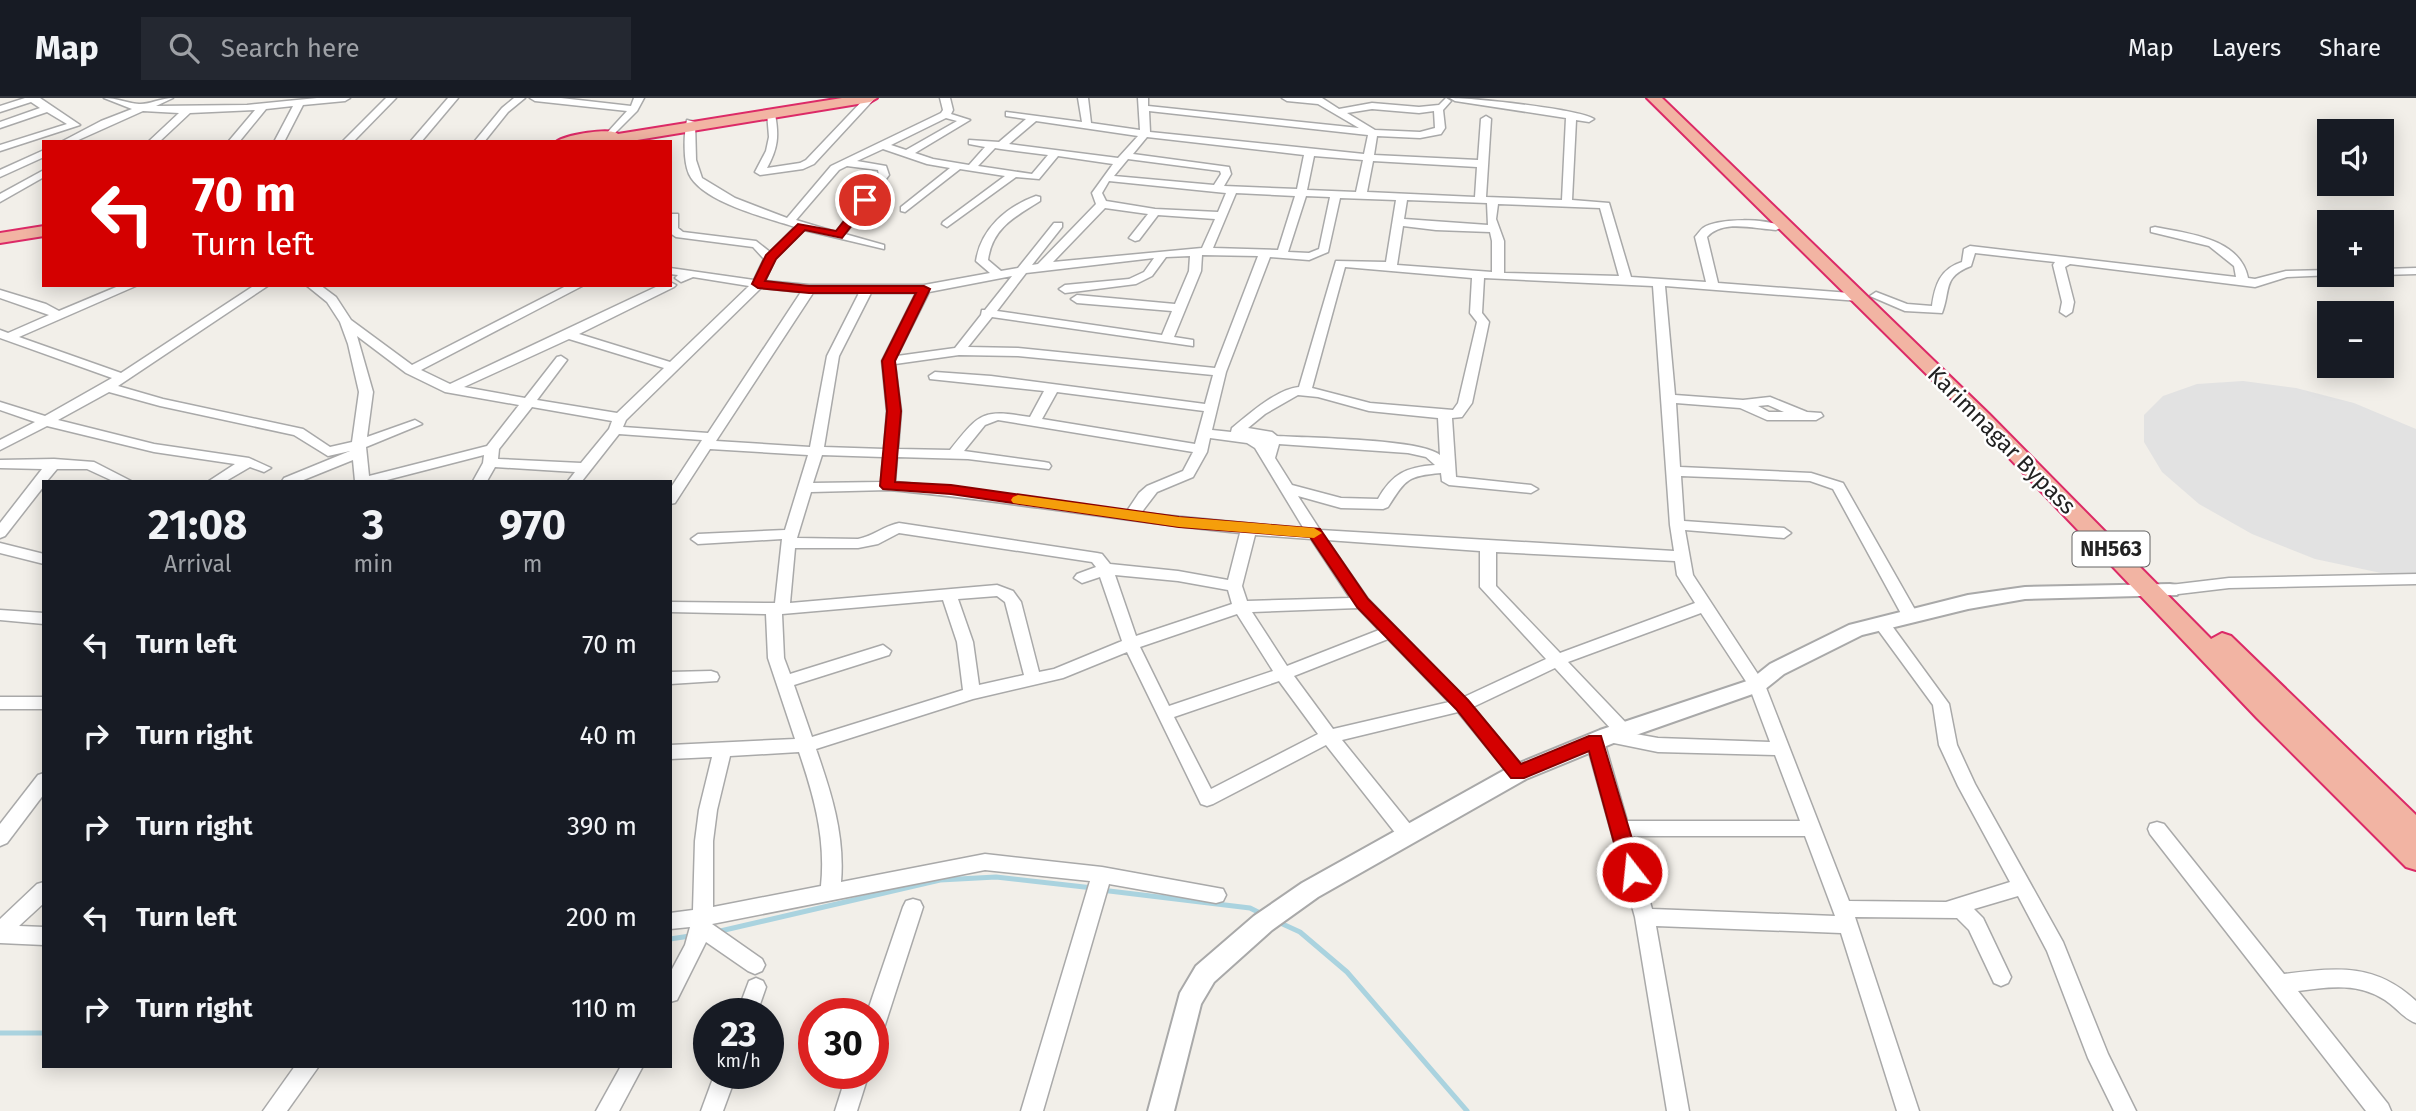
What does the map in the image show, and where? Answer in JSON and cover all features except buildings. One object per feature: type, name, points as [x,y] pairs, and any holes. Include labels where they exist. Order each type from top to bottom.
[{"type":"highway","points":[[627,139],[691,124],[847,99],[870,98]]},
{"type":"highway","name":"NH563","points":[[1647,98],[1791,234]]},
{"type":"highway","points":[[1654,98],[1791,234]]},
{"type":"highway","name":"NH563","points":[[1673,98],[1868,296]]},
{"type":"highway","points":[[576,140],[770,114],[847,99]]},
{"type":"highway","points":[[0,232],[42,225]]},
{"type":"highway","points":[[0,238],[42,231]]},
{"type":"highway","name":"Karimnagar Bypass","points":[[1791,234],[1868,296],[1982,418],[2416,833]]},
{"type":"highway","name":"Karimnagar Bypass","points":[[2155,582],[2266,711],[2416,858]]},
{"type":"street","points":[[0,109],[34,98],[75,125],[0,148]]},
{"type":"street","points":[[109,98],[140,108],[187,110],[263,107],[345,98]]},
{"type":"street","points":[[70,140],[168,98]]},
{"type":"street","points":[[349,140],[391,98]]},
{"type":"street","points":[[417,140],[453,98]]},
{"type":"street","points":[[480,140],[520,98]]},
{"type":"street","points":[[535,98],[634,109]]},
{"type":"street","points":[[611,134],[634,109],[639,98]]},
{"type":"street","points":[[803,166],[810,162],[870,98]]},
{"type":"street","points":[[945,98],[948,110],[945,115]]},
{"type":"street","points":[[1083,98],[1087,126]]},
{"type":"street","points":[[1287,98],[1317,100],[1373,133]]},
{"type":"street","points":[[1337,112],[1376,102],[1419,110],[1455,98],[1590,119]]},
{"type":"street","points":[[280,140],[299,103]]},
{"type":"street","points":[[1102,204],[1097,193],[1106,178],[1146,134],[1143,103],[1373,133],[1420,135],[1438,132],[1440,104]]},
{"type":"street","points":[[235,140],[263,107]]},
{"type":"street","points":[[0,125],[49,108]]},
{"type":"street","points":[[155,140],[187,110]]},
{"type":"street","points":[[770,114],[774,137],[771,151],[760,172],[803,166],[881,168],[884,175],[838,236]]},
{"type":"street","points":[[1009,114],[1146,134],[1310,153],[1483,164]]},
{"type":"street","points":[[790,221],[840,165],[945,115],[965,120],[907,153]]},
{"type":"street","points":[[1567,203],[1571,115]]},
{"type":"street","points":[[971,168],[996,145],[1033,118]]},
{"type":"street","points":[[1480,200],[1486,118]]},
{"type":"street","points":[[691,124],[691,163],[696,179],[720,196],[802,226],[880,247]]},
{"type":"street","points":[[1361,194],[1373,133]]},
{"type":"street","points":[[973,142],[1055,153],[1225,169],[1226,174],[1218,188]]},
{"type":"street","points":[[883,145],[957,167],[1035,177],[1055,153]]},
{"type":"street","points":[[1282,254],[1299,203],[1310,153]]},
{"type":"street","points":[[0,174],[42,154]]},
{"type":"street","points":[[905,208],[957,167]]},
{"type":"street","points":[[0,199],[42,174]]},
{"type":"street","points":[[947,224],[1014,174]]},
{"type":"street","points":[[1106,178],[1232,190],[1300,190],[1336,194],[1605,205],[1626,280]]},
{"type":"street","points":[[1167,339],[1201,251],[1222,216],[1232,190]]},
{"type":"street","points":[[672,271],[809,289],[924,289],[1042,267],[1163,254],[1201,251],[1309,257],[1320,255],[1324,250],[1336,194]]},
{"type":"street","points":[[1391,266],[1402,196]]},
{"type":"street","points":[[1000,276],[982,261],[983,244],[993,229],[1036,199]]},
{"type":"street","points":[[1493,201],[1491,219],[1498,241],[1498,276]]},
{"type":"street","points":[[1102,204],[1155,212],[1222,216]]},
{"type":"street","points":[[1042,267],[1102,204]]},
{"type":"street","points":[[1135,238],[1155,212]]},
{"type":"street","points":[[674,216],[672,229],[680,235],[756,244],[771,258]]},
{"type":"street","points":[[1398,222],[1495,229]]},
{"type":"street","points":[[1713,286],[1701,237],[1704,232],[1736,224],[1791,234]]},
{"type":"street","points":[[959,351],[986,313],[1058,225]]},
{"type":"street","points":[[576,480],[617,424],[758,284],[771,258],[802,226]]},
{"type":"street","points":[[2155,230],[2213,243],[2240,265],[2243,281]]},
{"type":"street","points":[[1305,390],[1340,263],[1478,275],[1626,280],[1868,296],[1905,307],[1938,310],[1943,278],[1954,268],[1967,264],[1970,249],[2255,282],[2286,274],[2317,273]]},
{"type":"street","points":[[1065,289],[1132,282],[1148,274],[1163,254]]},
{"type":"street","points":[[1132,516],[1144,496],[1152,489],[1188,474],[1201,449],[1220,372],[1265,254]]},
{"type":"street","points":[[2066,312],[2068,302],[2059,265],[2068,261]]},
{"type":"street","points":[[2394,272],[2416,271]]},
{"type":"street","points":[[672,284],[691,273]]},
{"type":"street","points":[[1447,468],[1431,454],[1408,449],[1274,440],[1267,435],[1237,431],[1260,411],[1296,391],[1305,390],[1369,408],[1457,414],[1465,403],[1483,322],[1476,313],[1478,275]]},
{"type":"street","points":[[1659,282],[1677,525],[1685,575],[1757,685],[1845,917],[1908,1111]]},
{"type":"street","points":[[4,335],[59,316],[127,287]]},
{"type":"street","points":[[0,446],[108,387],[260,287]]},
{"type":"street","points":[[315,287],[332,300],[345,322],[366,392],[359,448],[364,480]]},
{"type":"street","points":[[411,370],[574,287]]},
{"type":"street","points":[[450,389],[666,287]]},
{"type":"street","points":[[672,497],[809,289]]},
{"type":"street","points":[[888,486],[894,411],[888,361],[924,289]]},
{"type":"street","points":[[830,893],[833,862],[823,795],[783,682],[774,642],[789,538],[807,488],[816,451],[833,356],[866,290]]},
{"type":"street","points":[[0,294],[42,307],[59,316]]},
{"type":"street","points":[[1077,299],[1178,308]]},
{"type":"street","points":[[986,313],[1189,343]]},
{"type":"street","points":[[345,322],[411,370],[450,389],[530,402],[617,424],[710,441],[816,451],[954,454],[1044,466]]},
{"type":"street","points":[[4,335],[121,377]]},
{"type":"street","points":[[568,335],[673,367]]},
{"type":"street","points":[[888,361],[959,351],[1018,352],[1220,372]]},
{"type":"street","points":[[480,480],[491,456],[561,360]]},
{"type":"street","points":[[935,376],[991,380],[1209,408]]},
{"type":"street","points":[[108,387],[160,402],[298,432],[328,452],[359,448]]},
{"type":"street","points":[[1034,422],[1052,389]]},
{"type":"street","points":[[1669,399],[1742,404],[1770,401],[1811,416]]},
{"type":"street","points":[[0,406],[47,422],[145,445],[248,462],[264,468]]},
{"type":"street","points":[[1445,415],[1449,481],[1531,489]]},
{"type":"street","points":[[954,454],[986,418],[997,416],[1201,449]]},
{"type":"street","points":[[291,480],[415,424]]},
{"type":"street","points":[[1204,433],[1251,439],[1260,445],[1314,533],[1362,603],[1462,705],[1518,773]]},
{"type":"street","points":[[1268,458],[1274,440]]},
{"type":"street","points":[[369,480],[491,456],[586,468]]},
{"type":"street","points":[[218,480],[248,462]]},
{"type":"street","points":[[0,533],[54,463]]},
{"type":"street","points":[[0,464],[89,465],[122,480]]},
{"type":"street","points":[[1287,488],[1341,503],[1383,503],[1394,481],[1405,472],[1447,468]]},
{"type":"street","points":[[1674,471],[1811,477],[1838,486],[1910,615]]},
{"type":"street","points":[[807,488],[888,486],[951,490],[1132,516],[1249,529],[1681,556]]},
{"type":"street","points":[[1677,525],[1784,533]]},
{"type":"street","points":[[698,538],[789,538],[863,543],[876,540],[893,529],[907,529],[1092,556],[1101,561],[1105,569],[1131,644],[1207,799],[1329,736],[1462,705],[1558,660],[1706,606]]},
{"type":"street","points":[[1249,529],[1234,586],[1241,607],[1283,674],[1407,834]]},
{"type":"street","points":[[1488,546],[1488,587],[1558,660],[1609,736],[1619,828],[1645,917],[1678,1111]]},
{"type":"street","points":[[0,548],[42,558]]},
{"type":"street","points":[[1082,578],[1105,569],[1178,576],[1234,586]]},
{"type":"street","points":[[1161,1111],[1189,1001],[1205,974],[1263,923],[1310,890],[1518,773],[1609,736],[1757,685],[1777,669],[1856,630],[1910,615],[2025,593],[2155,582],[2416,579]]},
{"type":"street","points":[[672,607],[778,609],[995,590],[1010,595],[1033,680]]},
{"type":"street","points":[[949,594],[965,642],[972,693]]},
{"type":"street","points":[[672,752],[806,745],[972,693],[1077,667],[1131,644],[1241,607],[1362,603]]},
{"type":"street","points":[[0,615],[42,619]]},
{"type":"street","points":[[1881,623],[1941,704],[1948,745],[1957,766],[2056,948],[2099,1058],[2125,1111]]},
{"type":"street","points":[[1164,714],[1283,674],[1391,632]]},
{"type":"street","points":[[783,682],[883,651]]},
{"type":"street","points":[[672,678],[711,677]]},
{"type":"street","points":[[0,703],[42,703]]},
{"type":"street","points":[[1609,736],[1658,746],[1782,749]]},
{"type":"street","points":[[672,989],[700,930],[708,810],[722,751]]},
{"type":"street","points":[[0,838],[42,783]]},
{"type":"street","points":[[1619,828],[1812,829]]},
{"type":"street","points":[[2157,829],[2380,1111]]},
{"type":"street","points":[[700,930],[830,893],[985,862],[1025,864],[1100,885],[1216,895]]},
{"type":"street","points":[[1032,1111],[1100,885]]},
{"type":"street","points":[[1951,908],[2022,887]]},
{"type":"street","points":[[0,933],[42,892]]},
{"type":"street","points":[[883,998],[913,907]]},
{"type":"street","points":[[1645,917],[1845,917],[1961,909],[1971,917],[2001,977]]},
{"type":"street","points":[[672,922],[700,930],[755,965]]},
{"type":"street","points":[[0,933],[42,936]]},
{"type":"street","points":[[2279,984],[2349,977],[2369,979],[2385,987],[2416,1014]]},
{"type":"street","points":[[752,998],[756,987]]},
{"type":"street","points":[[275,1111],[307,1068]]},
{"type":"street","points":[[607,1111],[631,1068]]},
{"type":"street","points":[[712,1111],[720,1089]]},
{"type":"street","points":[[846,1111],[854,1089]]},
{"type":"shaded area","points":[[2243,381],[2296,388],[2354,403],[2416,429],[2416,575],[2381,573],[2315,559],[2252,534],[2199,504],[2162,472],[2144,442],[2144,415],[2163,396],[2197,384]]},
{"type":"waterway","points":[[716,932],[940,880],[996,877],[1093,888]]},
{"type":"waterway","points":[[1101,890],[1250,908],[1262,914]]},
{"type":"waterway","points":[[1276,921],[1300,932],[1347,972],[1467,1111]]},
{"type":"waterway","points":[[672,939],[690,936]]},
{"type":"waterway","points":[[0,1033],[42,1033]]},
{"type":"slow traffic","points":[[1018,500],[1179,522],[1314,533]]},
{"type":"route","points":[[865,200],[838,236],[802,226],[771,258],[758,284],[809,289],[924,289],[888,361],[894,411],[888,486],[951,490],[1179,522],[1314,533],[1362,603],[1462,705],[1518,773],[1595,741],[1632,872]]}]
